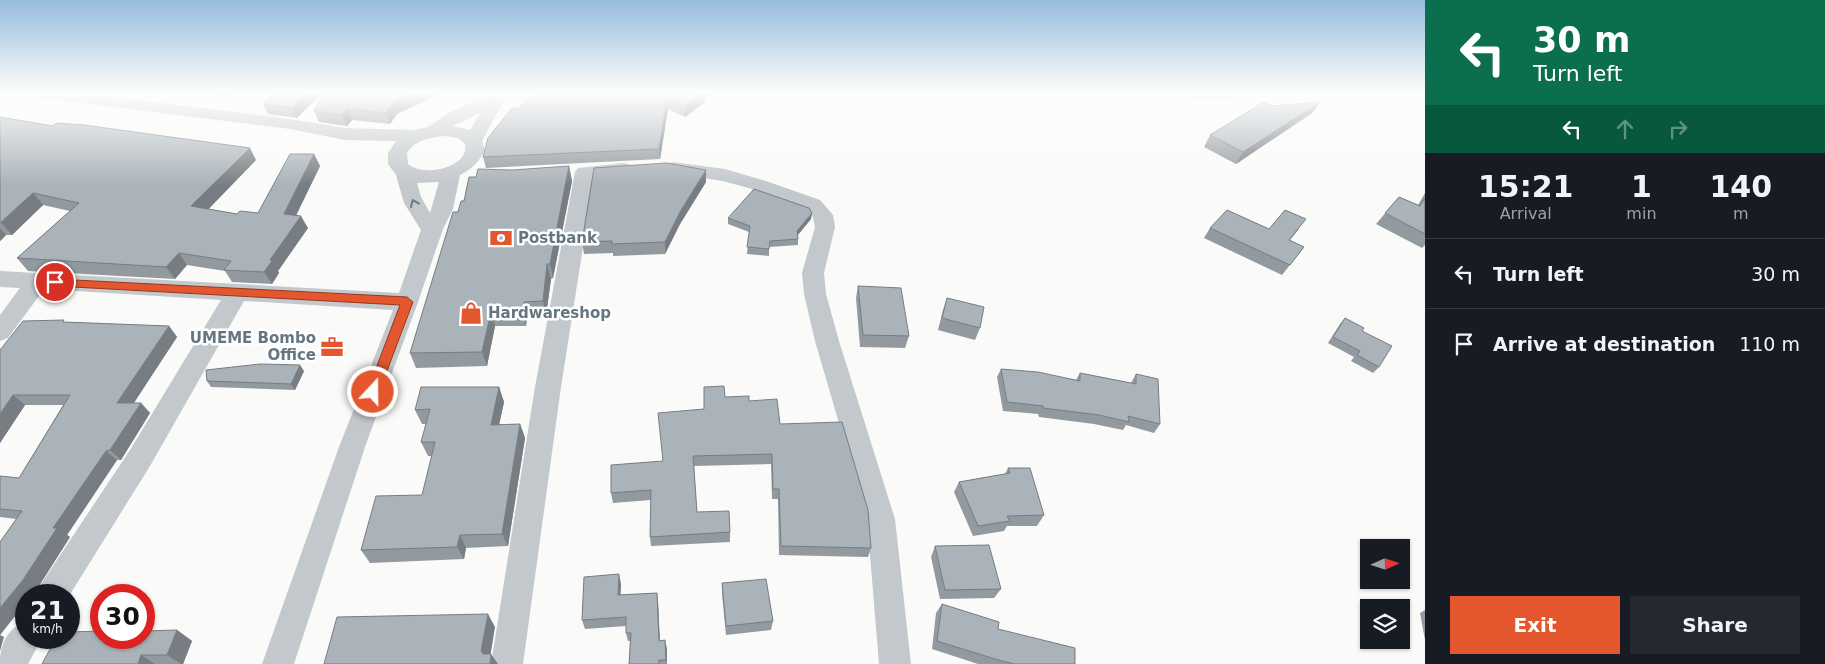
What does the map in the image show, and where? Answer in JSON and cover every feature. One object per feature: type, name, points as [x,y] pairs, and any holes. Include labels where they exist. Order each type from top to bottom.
[{"type":"street","points":[[290,124],[345,134],[457,132],[473,141],[476,147],[470,162],[457,171],[427,178],[400,167],[345,134]]},
{"type":"street","points":[[432,228],[418,213],[400,167],[397,151],[405,143],[443,124]]},
{"type":"street","points":[[473,141],[483,124]]},
{"type":"street","points":[[507,664],[548,387],[576,172],[667,167],[725,175],[795,197],[812,205],[823,216],[825,227],[813,273],[815,294],[827,340],[882,519],[895,664]]},
{"type":"street","points":[[457,171],[480,177]]},
{"type":"street","points":[[278,664],[352,447],[407,302],[432,228],[443,209],[457,171]]},
{"type":"street","points":[[0,279],[407,302]]},
{"type":"street","points":[[0,332],[37,282]]},
{"type":"street","points":[[59,584],[140,458],[237,292]]},
{"type":"street","points":[[9,664],[18,649]]},
{"type":"building","points":[[0,124],[84,125],[250,148],[191,206],[237,214],[240,211],[258,213],[290,154],[314,154],[284,214],[301,216],[270,260],[272,261],[264,272],[224,270],[231,261],[179,253],[166,267],[17,258],[79,203],[33,193],[0,223]]},
{"type":"building","points":[[499,124],[663,124],[659,149],[483,157],[488,138]]},
{"type":"building","points":[[1228,124],[1286,124],[1243,152],[1210,135]]},
{"type":"building","points":[[666,163],[706,170],[680,212],[665,242],[612,244],[612,241],[582,242],[594,168]]},
{"type":"building","points":[[569,166],[550,264],[547,264],[543,301],[524,302],[522,311],[491,312],[482,352],[410,353],[453,212],[458,212],[461,201],[464,201],[469,177],[476,177],[478,169],[512,170]]},
{"type":"building","points":[[754,189],[809,208],[812,213],[797,231],[798,239],[770,241],[769,249],[747,247],[750,226],[728,218]]},
{"type":"building","points":[[1399,197],[1420,206],[1425,198],[1425,234],[1385,213]]},
{"type":"building","points":[[1227,210],[1269,229],[1285,210],[1306,219],[1289,240],[1304,247],[1290,265],[1210,228]]},
{"type":"building","points":[[858,286],[901,288],[909,336],[863,335]]},
{"type":"building","points":[[947,298],[984,307],[980,328],[942,318]]},
{"type":"building","points":[[1345,318],[1364,328],[1362,331],[1392,346],[1379,367],[1357,355],[1360,351],[1333,337]]},
{"type":"building","points":[[64,320],[63,322],[169,326],[117,403],[141,403],[110,450],[106,451],[53,528],[57,528],[23,580],[20,584],[15,584],[15,590],[0,608],[0,542],[22,511],[0,509],[0,476],[19,478],[70,395],[13,395],[0,414],[0,350],[23,321]]},
{"type":"building","points":[[260,364],[300,365],[291,384],[207,381],[206,370]]},
{"type":"building","points":[[1001,369],[1038,372],[1080,381],[1080,373],[1136,384],[1136,374],[1158,379],[1160,424],[1128,416],[1129,422],[1099,415],[1007,402]]},
{"type":"building","points":[[724,386],[725,397],[749,396],[749,401],[777,399],[780,424],[842,422],[868,510],[871,548],[781,546],[779,489],[773,489],[772,454],[693,456],[697,512],[729,511],[730,532],[650,537],[651,490],[611,493],[611,465],[663,461],[658,413],[704,409],[704,387]]},
{"type":"building","points":[[421,387],[499,387],[491,425],[520,424],[502,534],[460,535],[457,547],[361,550],[376,496],[422,495],[435,442],[421,442],[430,409],[415,410]]},
{"type":"building","points":[[1008,468],[1030,468],[1044,515],[1007,516],[1010,521],[978,526],[959,482],[1010,473]]},
{"type":"building","points":[[989,545],[1001,589],[945,590],[935,546]]},
{"type":"building","points":[[619,574],[618,595],[657,593],[659,641],[665,640],[666,660],[659,660],[659,664],[629,664],[631,633],[626,633],[626,617],[582,620],[584,577]]},
{"type":"building","points":[[766,579],[773,621],[726,626],[722,583]]},
{"type":"building","points":[[942,604],[999,622],[998,629],[1075,648],[1075,664],[1014,664],[937,641]]},
{"type":"building","points":[[488,614],[481,651],[483,654],[491,654],[490,664],[324,664],[337,617]]},
{"type":"building","points":[[177,630],[167,655],[141,655],[138,664],[42,664],[50,649],[80,649],[80,632],[90,631],[90,649],[155,649],[155,631]]},
{"type":"place","name":"Postbank","points":[[501,238]]},
{"type":"place","name":"Hardwareshop","points":[[471,313]]},
{"type":"place","name":"UMEME Bombo Office","points":[[332,347]]},
{"type":"route","points":[[55,282],[407,302],[373,392]]}]
